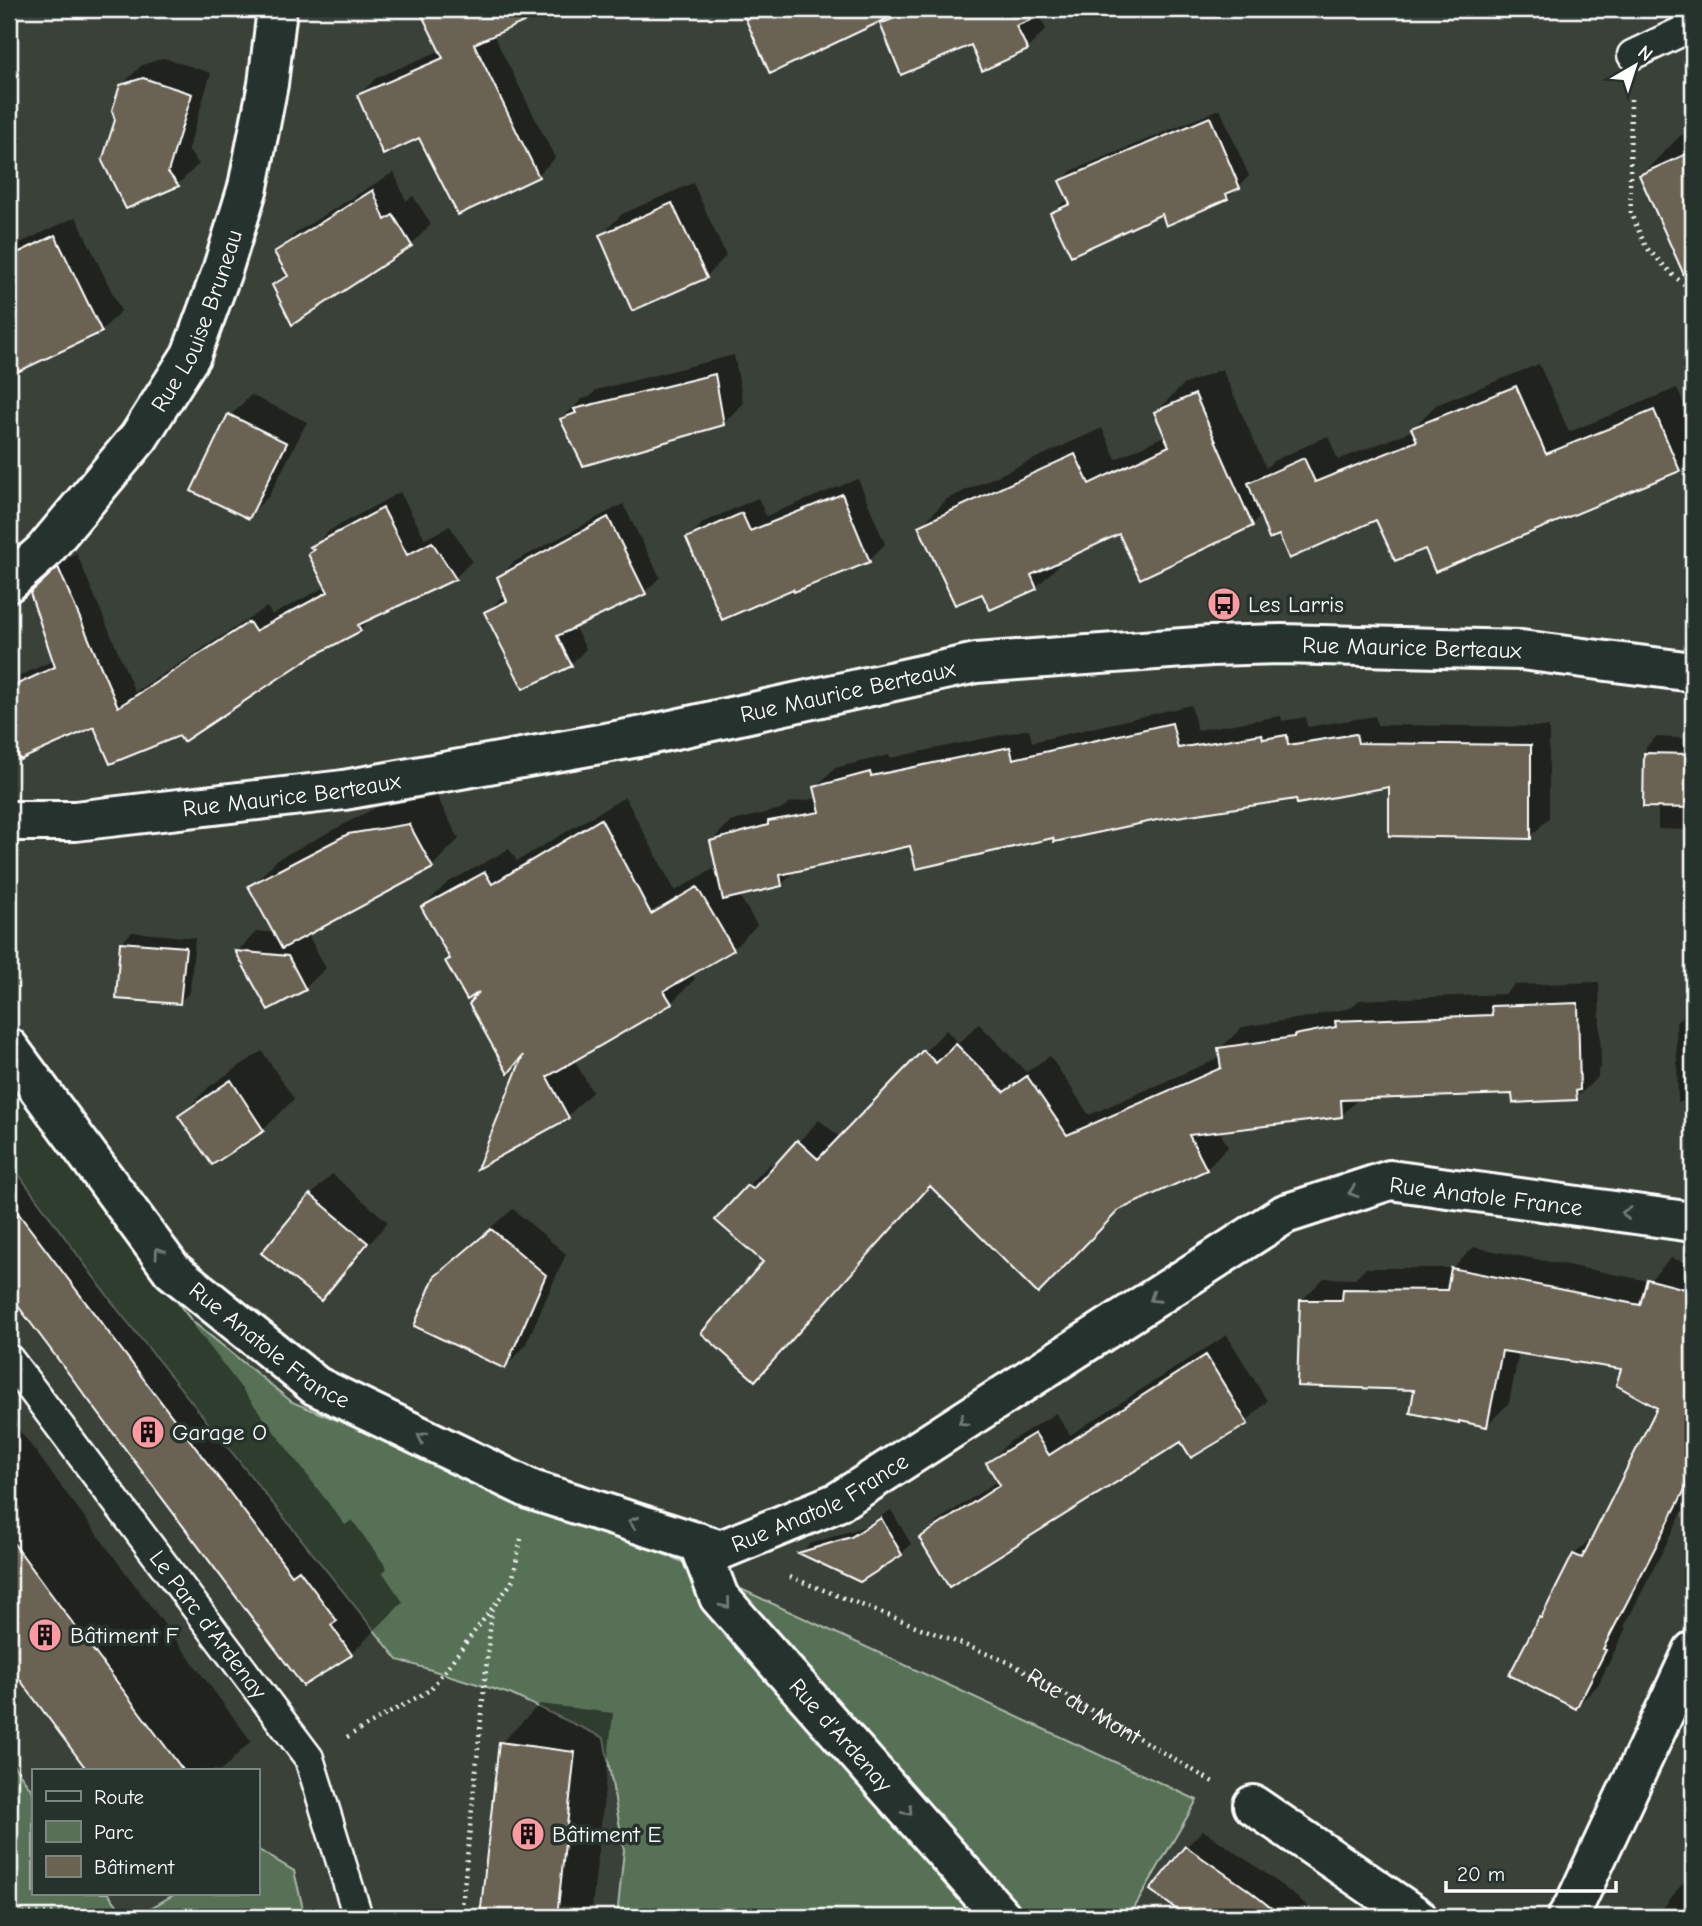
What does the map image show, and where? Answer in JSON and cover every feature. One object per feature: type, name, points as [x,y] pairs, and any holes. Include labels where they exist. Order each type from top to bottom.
[{"type":"street","name":"Rue Louise Bruneau","points":[[9,582],[43,552],[139,437],[191,355],[222,271],[248,187],[268,84],[277,9]]},
{"type":"street","name":"Rue Maurice Berteaux","points":[[9,821],[75,821],[344,789],[644,736],[976,663],[1281,643],[1521,650],[1693,672]]},
{"type":"street","name":"Rue Anatole France","points":[[9,1048],[172,1270],[316,1386],[532,1490],[710,1546],[838,1502],[1284,1214],[1390,1180],[1693,1222]]},
{"type":"street","name":"Rue d'Ardenay","points":[[710,1546],[719,1597],[1002,1917]]},
{"type":"street","points":[[1567,1917],[1693,1651]]},
{"type":"street","points":[[1253,1805],[1417,1917]]},
{"type":"lane","points":[[1632,55],[1693,26]]},
{"type":"lane","name":"Le Parc d'Ardenay","points":[[9,1359],[309,1758],[358,1917]]},
{"type":"path","points":[[1632,55],[1631,214],[1646,247],[1693,291]]},
{"type":"path","points":[[309,1758],[430,1690],[512,1582],[532,1490]]},
{"type":"path","name":"Rue du Mont","points":[[710,1546],[1013,1664],[1253,1805]]},
{"type":"path","points":[[461,1917],[492,1609]]},
{"type":"path","points":[[9,1913],[358,1917]]},
{"type":"green space","points":[[9,1083],[192,1321],[292,1402],[678,1560],[1197,1800],[1129,1917],[617,1917],[624,1850],[604,1738],[510,1694],[398,1660],[118,1310],[9,1161]]},
{"type":"green space","points":[[9,1759],[32,1791],[32,1895],[110,1895],[126,1917],[9,1917]]},
{"type":"green space","points":[[259,1850],[294,1871],[305,1917],[135,1917],[174,1895],[259,1895]]},
{"type":"building","points":[[419,9],[553,9],[474,44],[539,177],[458,215],[419,138],[383,155],[357,95],[443,58]]},
{"type":"building","points":[[741,9],[907,9],[770,74]]},
{"type":"building","points":[[917,9],[1056,9],[1016,26],[1028,50],[982,71],[971,45],[901,75],[880,24]]},
{"type":"building","points":[[143,78],[192,94],[168,172],[179,186],[126,209],[102,161],[115,120],[112,111],[120,85]]},
{"type":"building","points":[[1210,117],[1240,188],[1226,194],[1228,199],[1166,226],[1162,214],[1071,256],[1050,213],[1070,204],[1059,181]]},
{"type":"building","points":[[1693,151],[1693,295],[1639,175]]},
{"type":"building","points":[[373,190],[385,220],[393,215],[412,246],[292,325],[272,285],[288,276],[274,252]]},
{"type":"building","points":[[672,203],[707,278],[632,311],[599,235]]},
{"type":"building","points":[[55,235],[102,332],[9,376],[9,257]]},
{"type":"building","points":[[715,374],[724,425],[583,466],[560,419],[576,413],[574,409]]},
{"type":"building","points":[[1516,386],[1546,454],[1654,410],[1680,471],[1435,572],[1425,549],[1395,561],[1376,520],[1289,559],[1279,535],[1269,539],[1248,483],[1304,458],[1315,482],[1417,441],[1411,428]]},
{"type":"building","points":[[1195,394],[1253,526],[1140,579],[1119,534],[1031,575],[1037,589],[990,610],[982,594],[955,605],[918,526],[1075,454],[1089,484],[1169,446],[1154,412]]},
{"type":"building","points":[[228,414],[287,443],[249,519],[191,491]]},
{"type":"building","points":[[842,494],[870,562],[794,592],[793,589],[722,620],[686,538],[742,513],[750,531]]},
{"type":"building","points":[[383,508],[407,555],[432,542],[456,579],[358,625],[361,631],[311,657],[183,742],[179,736],[110,764],[94,727],[20,760],[9,734],[9,688],[55,667],[30,593],[58,567],[118,707],[249,622],[255,631],[328,592],[308,554],[314,550],[310,547]]},
{"type":"building","points":[[608,517],[646,594],[557,636],[572,666],[523,689],[484,612],[507,601],[497,577]]},
{"type":"building","points":[[1172,723],[1178,748],[1262,734],[1263,739],[1287,735],[1288,745],[1356,734],[1358,743],[1531,745],[1531,839],[1389,836],[1389,787],[1297,804],[1296,799],[1157,820],[1054,842],[1053,838],[916,869],[910,846],[780,875],[782,886],[723,900],[710,841],[768,825],[768,821],[820,812],[814,787],[870,772],[871,776],[1010,747],[1013,759]]},
{"type":"building","points":[[1644,753],[1693,754],[1693,808],[1643,807]]},
{"type":"building","points":[[601,819],[651,914],[697,887],[734,950],[664,991],[672,1004],[547,1077],[569,1118],[477,1169],[523,1055],[508,1074],[469,1004],[479,992],[467,1000],[445,961],[450,959],[421,907],[485,872],[492,884]]},
{"type":"building","points":[[409,824],[433,868],[282,949],[248,886],[348,834]]},
{"type":"building","points":[[120,942],[186,947],[180,1004],[116,999]]},
{"type":"building","points":[[235,951],[288,956],[306,990],[268,1010]]},
{"type":"building","points":[[1578,1003],[1580,1090],[1576,1091],[1577,1100],[1513,1103],[1512,1094],[1341,1100],[1342,1117],[1189,1135],[1207,1170],[1119,1210],[1038,1294],[930,1186],[755,1381],[701,1333],[763,1262],[715,1220],[747,1185],[753,1189],[797,1140],[818,1159],[923,1050],[936,1063],[956,1044],[1004,1092],[1027,1076],[1067,1135],[1221,1068],[1218,1048],[1294,1037],[1336,1027],[1335,1021],[1492,1015],[1491,1006]]},
{"type":"building","points":[[231,1080],[264,1131],[212,1165],[178,1116]]},
{"type":"building","points":[[310,1194],[368,1243],[321,1301],[261,1253]]},
{"type":"building","name":"Garage O","points":[[9,1201],[292,1575],[299,1570],[337,1621],[331,1625],[352,1655],[303,1686],[9,1294]]},
{"type":"building","points":[[491,1229],[546,1275],[505,1369],[414,1326],[434,1277]]},
{"type":"building","points":[[1451,1268],[1640,1305],[1647,1279],[1693,1291],[1693,1474],[1603,1649],[1606,1650],[1576,1709],[1509,1675],[1573,1554],[1582,1558],[1657,1408],[1616,1385],[1621,1369],[1502,1351],[1487,1427],[1410,1413],[1414,1390],[1297,1386],[1300,1300],[1342,1300],[1343,1289],[1447,1290]]},
{"type":"building","points":[[1206,1355],[1248,1424],[1191,1458],[1181,1442],[949,1587],[919,1538],[1000,1485],[986,1463],[1035,1433],[1049,1455]]},
{"type":"building","points":[[881,1518],[902,1555],[860,1582],[798,1553],[851,1537]]},
{"type":"building","name":"Bâtiment F","points":[[9,1537],[182,1769],[86,1769],[9,1665]]},
{"type":"building","name":"Bâtiment E","points":[[499,1742],[575,1752],[557,1917],[480,1917]]},
{"type":"building","points":[[1185,1846],[1283,1917],[1187,1917],[1150,1890]]},
{"type":"place","name":"Les Larris","points":[[1224,604]]},
{"type":"place","name":"Garage O","points":[[148,1432]]},
{"type":"place","name":"Bâtiment F","points":[[45,1635]]},
{"type":"place","name":"Bâtiment E","points":[[528,1834]]}]
